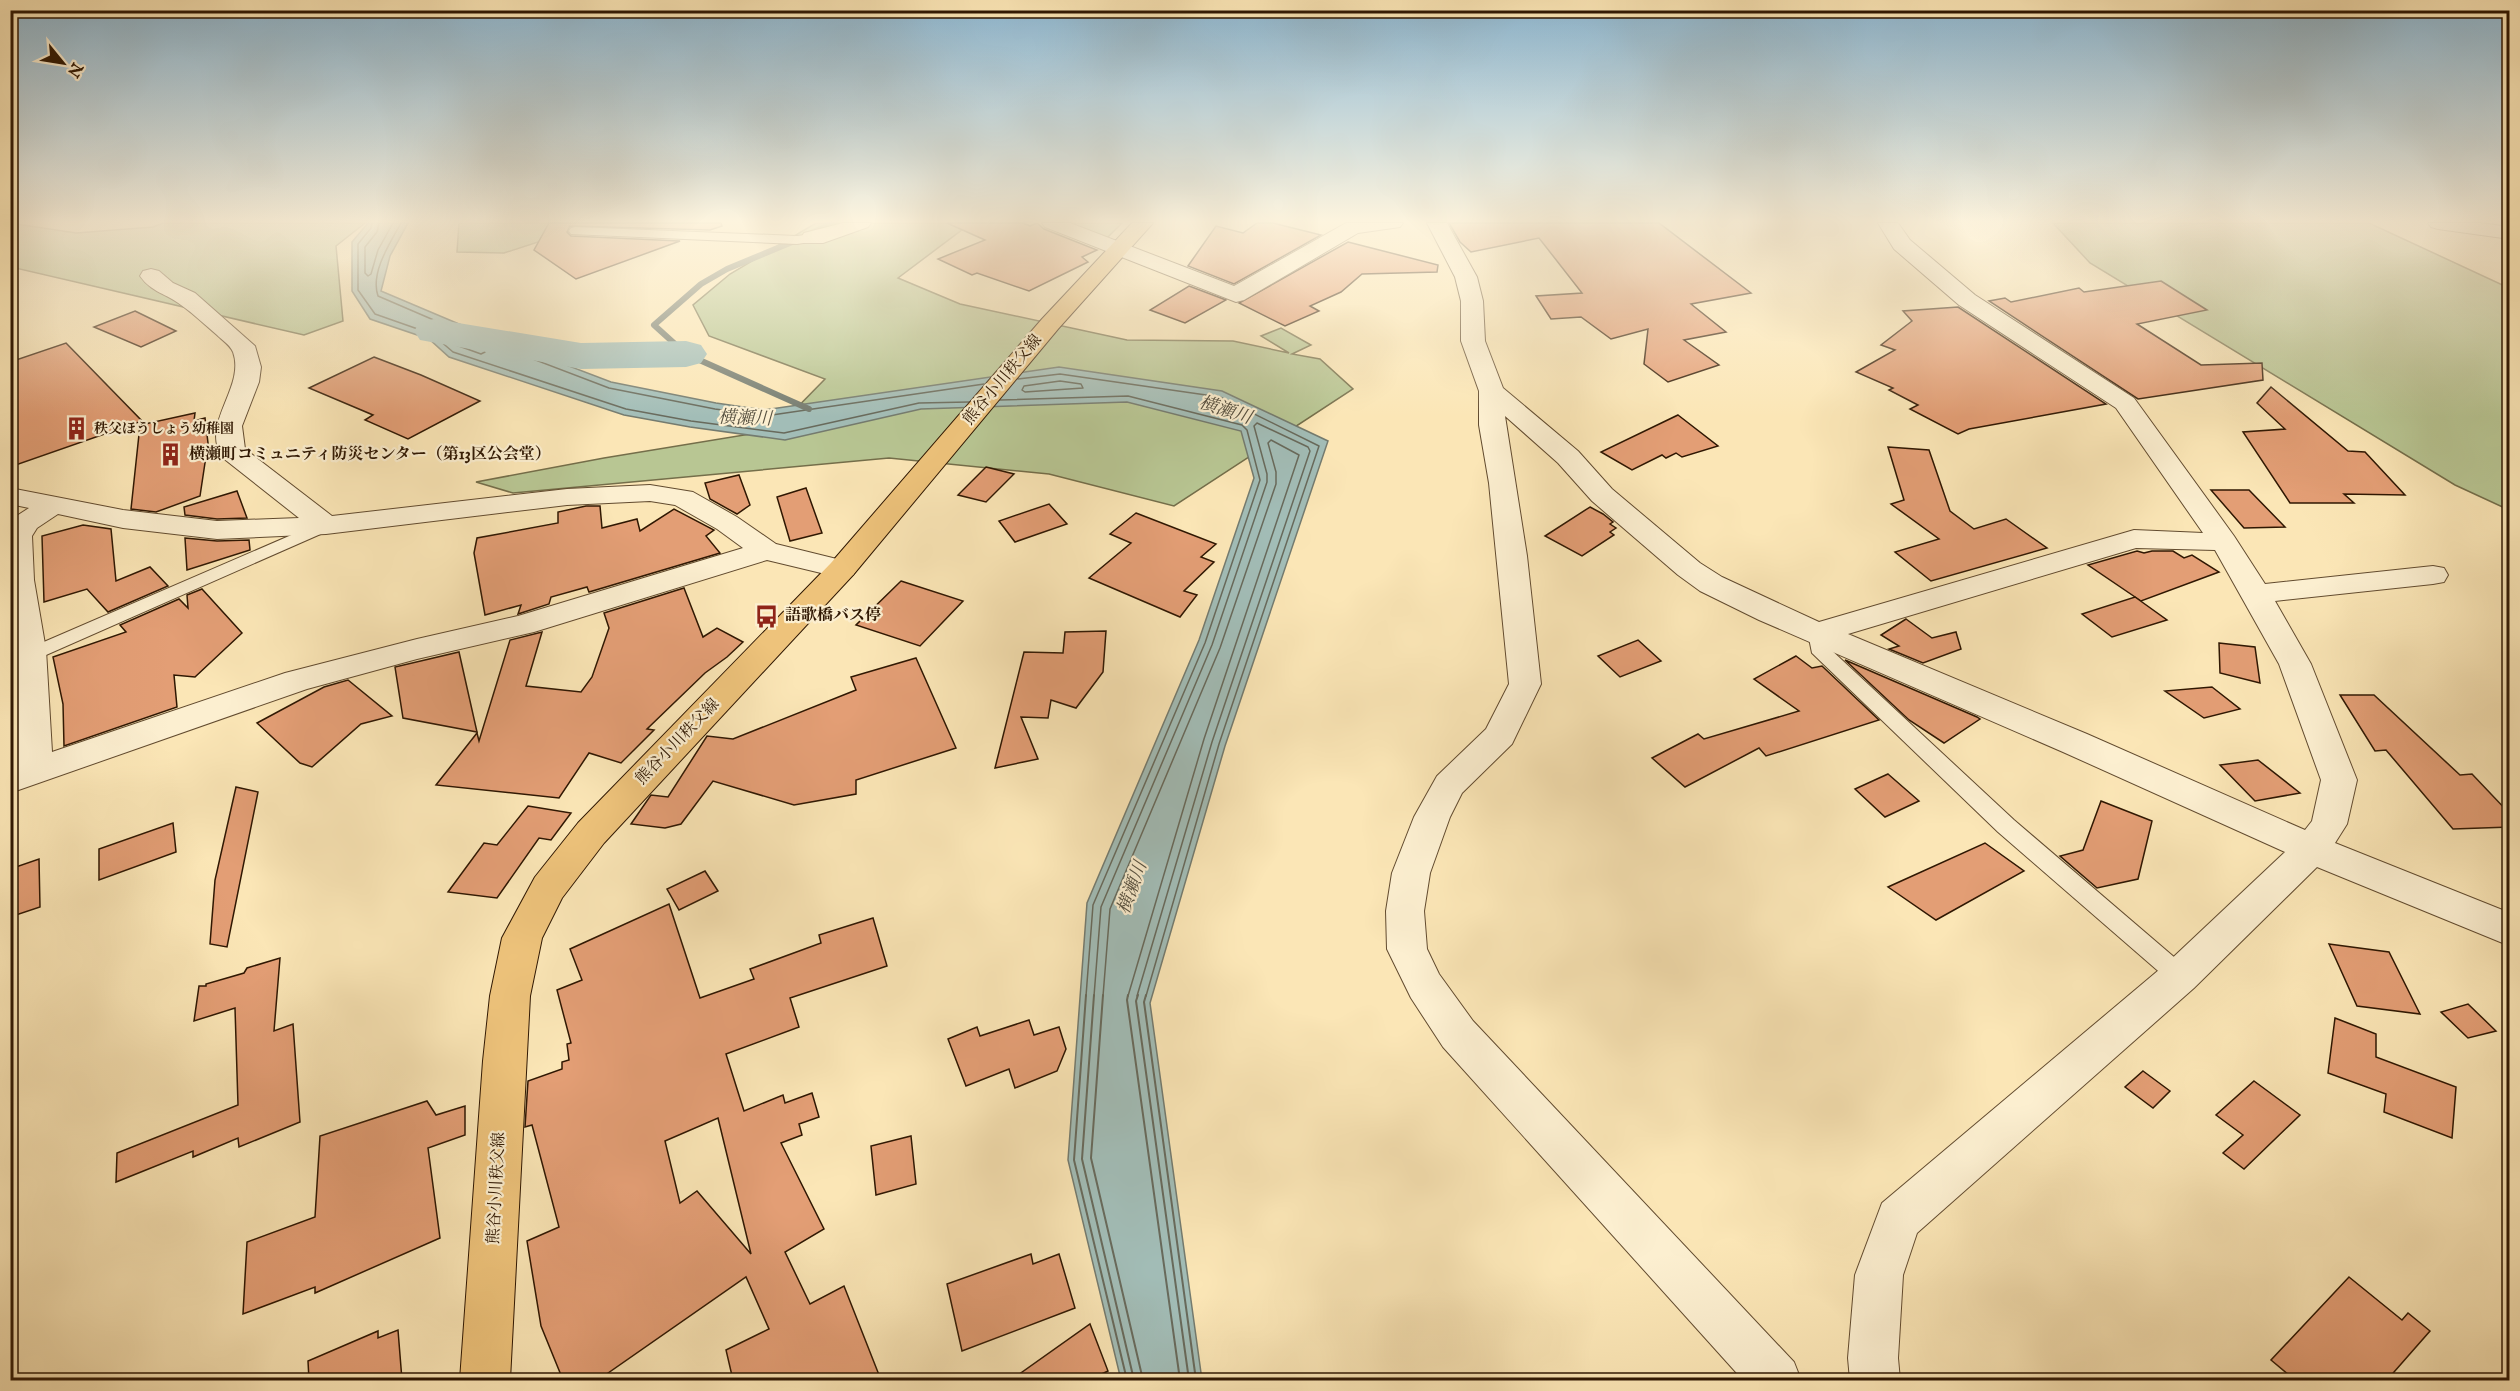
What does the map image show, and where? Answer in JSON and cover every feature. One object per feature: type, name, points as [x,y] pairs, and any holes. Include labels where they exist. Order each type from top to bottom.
[{"type":"main road","name":"熊谷小川秩父線","points":[[485,1380],[510,996],[522,938],[548,888],[591,833],[842,569],[1050,324],[1084,288]]},
{"type":"street","points":[[165,288],[187,298],[243,346],[249,367],[244,391],[229,426],[232,452],[326,525]]},
{"type":"street","points":[[1219,288],[1236,295],[1248,288]]},
{"type":"street","points":[[1469,288],[1472,301],[1473,341],[1492,391],[1492,425],[1503,483],[1514,568],[1525,684],[1500,736],[1449,785],[1432,817],[1411,873],[1405,911],[1407,949],[1425,986],[1458,1034],[1776,1380]]},
{"type":"street","points":[[1875,1380],[1873,1358],[1878,1275],[1898,1219],[2180,976],[2312,849],[2329,825],[2339,780],[2295,664],[2224,542],[2147,431],[2125,403],[1967,300],[1953,288]]},
{"type":"street","points":[[1492,391],[1568,457],[1602,495],[1689,569],[1711,584],[1770,613],[2075,743],[2312,849],[2510,930]]},
{"type":"street","points":[[10,496],[52,506],[186,528],[217,530],[326,525],[567,497],[650,493],[683,498],[728,523],[766,550],[842,569]]},
{"type":"street","points":[[52,506],[25,523],[14,537],[15,581],[30,655],[23,775],[297,681],[523,625],[766,550]]},
{"type":"street","points":[[1817,633],[2134,539],[2224,542]]},
{"type":"street","points":[[2256,594],[2433,574]]},
{"type":"lane","points":[[30,655],[326,525]]},
{"type":"lane","points":[[1817,633],[1819,649],[1844,674],[2006,826],[2180,976]]},
{"type":"green space","points":[[101,288],[340,288],[343,321],[304,335]]},
{"type":"green space","points":[[713,288],[922,288],[960,304],[1127,340],[1233,341],[1289,353],[1261,336],[1281,328],[1311,345],[1292,354],[1320,359],[1353,389],[1174,506],[1049,474],[889,458],[513,493],[476,482],[775,430],[825,379],[709,336],[693,305]]},
{"type":"green space","points":[[2131,288],[2509,288],[2509,510],[2455,485]]},
{"type":"water","name":"横瀬川","points":[[352,288],[382,288],[381,291],[459,324],[611,382],[716,403],[764,410],[1059,367],[1222,391],[1328,441],[1225,746],[1150,1003],[1202,1380],[1121,1380],[1068,1160],[1087,903],[1199,640],[1254,478],[1241,431],[1127,402],[921,409],[785,440],[690,427],[624,415],[449,357],[429,339],[370,319]]},
{"type":"building","points":[[1020,288],[1035,288],[1029,291]]},
{"type":"building","points":[[1186,288],[1194,288],[1226,300],[1185,323],[1150,310]]},
{"type":"building","points":[[1266,288],[1346,288],[1310,306],[1319,311],[1285,326],[1239,303]]},
{"type":"building","points":[[1578,288],[1744,288],[1751,293],[1691,304],[1726,332],[1684,340],[1719,365],[1668,382],[1644,364],[1648,329],[1611,339],[1581,317],[1551,319],[1536,296],[1582,293]]},
{"type":"building","points":[[2079,288],[2084,292],[2113,288],[2172,288],[2207,310],[2137,324],[2201,365],[2262,363],[2263,380],[2138,399],[1989,301],[2005,298],[2011,302]]},
{"type":"building","points":[[1958,307],[2106,404],[1969,429],[1958,434],[1910,409],[1918,405],[1889,390],[1893,388],[1856,372],[1895,350],[1881,345],[1912,321],[1903,311]]},
{"type":"building","points":[[135,311],[176,331],[141,347],[94,327]]},
{"type":"building","points":[[66,343],[142,421],[10,467],[10,362]]},
{"type":"building","points":[[374,357],[480,401],[408,439],[365,420],[373,415],[309,388]]},
{"type":"building","points":[[2271,387],[2348,451],[2365,452],[2405,495],[2344,494],[2354,503],[2290,503],[2243,432],[2285,429],[2257,403]]},
{"type":"building","points":[[195,413],[194,421],[205,418],[208,443],[200,496],[156,512],[131,509],[140,425]]},
{"type":"building","points":[[1678,415],[1718,446],[1682,457],[1676,453],[1666,458],[1662,455],[1632,470],[1601,452]]},
{"type":"building","points":[[1888,447],[1929,450],[1950,511],[1974,529],[2006,519],[2047,548],[1931,581],[1895,552],[1939,539],[1891,504],[1904,500]]},
{"type":"building","points":[[986,467],[1014,474],[986,502],[958,495]]},
{"type":"building","points":[[739,475],[750,505],[737,514],[710,499],[705,483]]},
{"type":"building","points":[[806,488],[822,533],[790,541],[777,497]]},
{"type":"building","points":[[2211,490],[2249,490],[2285,527],[2244,528]]},
{"type":"building","points":[[237,491],[247,518],[217,519],[185,515],[184,507]]},
{"type":"building","points":[[1049,504],[1067,524],[1015,542],[999,521]]},
{"type":"building","points":[[586,506],[600,506],[602,528],[637,519],[640,531],[674,509],[714,530],[706,536],[720,553],[589,592],[587,587],[551,597],[549,604],[518,614],[521,605],[485,615],[474,553],[477,538],[558,523],[558,512]]},
{"type":"building","points":[[1590,507],[1613,522],[1610,524],[1616,528],[1610,532],[1614,535],[1582,556],[1545,536]]},
{"type":"building","points":[[1136,513],[1216,544],[1201,557],[1214,562],[1184,591],[1197,595],[1180,617],[1089,578],[1131,543],[1110,534]]},
{"type":"building","points":[[83,525],[111,529],[116,581],[150,567],[168,586],[108,612],[87,589],[44,602],[42,536]]},
{"type":"building","points":[[185,538],[217,541],[249,540],[250,550],[187,570]]},
{"type":"building","points":[[2137,551],[2144,553],[2173,551],[2184,558],[2192,555],[2219,572],[2141,601],[2088,565]]},
{"type":"building","points":[[901,581],[963,601],[920,646],[856,625]]},
{"type":"building","points":[[684,588],[703,637],[717,628],[743,642],[705,673],[647,729],[654,730],[621,763],[589,753],[559,798],[436,785],[477,733],[479,741],[510,640],[542,632],[526,686],[581,692],[592,677],[609,628],[604,613]]},
{"type":"building","points":[[202,589],[242,633],[195,677],[174,675],[177,707],[64,746],[63,704],[53,657],[126,632],[120,625],[179,599],[188,608],[187,595]]},
{"type":"building","points":[[2135,597],[2167,620],[2112,637],[2082,614]]},
{"type":"building","points":[[1906,619],[1932,638],[1956,632],[1961,649],[1923,663],[1889,649],[1899,646],[1881,635]]},
{"type":"building","points":[[1106,631],[1103,672],[1076,708],[1051,700],[1048,718],[1021,717],[1038,759],[995,768],[1024,652],[1063,653],[1065,632]]},
{"type":"building","points":[[1638,640],[1661,661],[1620,677],[1598,656]]},
{"type":"building","points":[[2219,643],[2255,647],[2260,683],[2220,673]]},
{"type":"building","points":[[459,652],[477,732],[403,718],[395,667]]},
{"type":"building","points":[[1796,656],[1812,668],[1822,666],[1879,720],[1766,756],[1759,748],[1685,787],[1652,758],[1698,734],[1704,739],[1799,711],[1754,679]]},
{"type":"building","points":[[916,658],[956,748],[856,780],[856,794],[794,805],[713,781],[681,824],[665,828],[631,824],[651,795],[668,797],[707,736],[733,739],[856,690],[851,677]]},
{"type":"building","points":[[1845,660],[1980,719],[1944,743],[1909,720]]},
{"type":"building","points":[[348,680],[392,716],[361,724],[312,767],[300,763],[257,723],[324,687]]},
{"type":"building","points":[[2212,687],[2240,709],[2204,718],[2165,691]]},
{"type":"building","points":[[2340,695],[2374,695],[2460,775],[2472,774],[2510,814],[2510,827],[2453,829],[2386,750],[2375,751]]},
{"type":"building","points":[[2258,760],[2300,793],[2255,801],[2220,765]]},
{"type":"building","points":[[1888,774],[1919,801],[1885,817],[1855,789]]},
{"type":"building","points":[[236,787],[258,792],[227,947],[210,944],[215,880]]},
{"type":"building","points":[[2101,801],[2152,821],[2138,879],[2097,888],[2060,856],[2083,850]]},
{"type":"building","points":[[528,806],[571,813],[551,840],[539,838],[497,898],[448,892],[484,843],[497,845]]},
{"type":"building","points":[[173,823],[176,852],[99,880],[99,849]]},
{"type":"building","points":[[1985,843],[2024,871],[1936,920],[1888,887]]},
{"type":"building","points":[[39,859],[40,907],[10,917],[10,869]]},
{"type":"building","points":[[705,871],[718,891],[679,910],[667,889]]},
{"type":"building","points":[[669,904],[700,998],[754,979],[750,969],[821,943],[819,935],[873,918],[887,966],[790,998],[799,1027],[726,1054],[744,1111],[783,1095],[785,1103],[812,1093],[819,1117],[799,1124],[802,1135],[781,1143],[824,1229],[785,1252],[810,1304],[844,1286],[881,1380],[733,1380],[726,1350],[769,1329],[746,1277],[598,1380],[563,1380],[541,1326],[527,1241],[559,1227],[532,1125],[525,1127],[528,1081],[562,1069],[562,1062],[569,1060],[567,1044],[571,1043],[557,990],[582,980],[570,949]],"holes":[[[718,1118],[751,1254],[697,1191],[680,1203],[665,1141]]]},
{"type":"building","points":[[2329,944],[2389,952],[2420,1014],[2357,1006]]},
{"type":"building","points":[[280,958],[274,1031],[293,1024],[300,1122],[239,1147],[238,1138],[193,1157],[193,1151],[116,1182],[117,1153],[238,1105],[235,1008],[194,1021],[199,986],[206,986],[206,984],[244,973],[247,968]]},
{"type":"building","points":[[2468,1004],[2496,1031],[2468,1038],[2441,1012]]},
{"type":"building","points":[[2335,1018],[2376,1034],[2376,1057],[2456,1087],[2452,1138],[2384,1112],[2386,1094],[2328,1073]]},
{"type":"building","points":[[1029,1020],[1034,1035],[1059,1027],[1066,1049],[1057,1071],[1015,1088],[1009,1069],[966,1086],[948,1039],[977,1027],[980,1036]]},
{"type":"building","points":[[2143,1071],[2170,1091],[2153,1108],[2125,1087]]},
{"type":"building","points":[[2254,1081],[2300,1115],[2244,1169],[2223,1153],[2243,1135],[2216,1115]]},
{"type":"building","points":[[427,1101],[436,1115],[465,1106],[465,1135],[428,1148],[440,1238],[315,1293],[315,1287],[243,1314],[247,1242],[315,1217],[320,1136]]},
{"type":"building","points":[[911,1136],[916,1184],[876,1195],[871,1146]]},
{"type":"building","points":[[1031,1254],[1033,1264],[1059,1254],[1075,1308],[962,1351],[947,1284]]},
{"type":"building","points":[[2349,1277],[2402,1320],[2408,1313],[2430,1331],[2387,1380],[2295,1380],[2271,1360]]},
{"type":"building","points":[[1090,1324],[1108,1371],[1089,1380],[1011,1380]]},
{"type":"building","points":[[398,1330],[402,1380],[309,1380],[308,1361],[378,1331],[378,1338]]},
{"type":"waterway","points":[[697,288],[654,325],[686,354],[809,409]]},
{"type":"waterway","points":[[434,331],[581,356],[686,354]]},
{"type":"place","name":"秩父ほうしょう幼稚園","points":[[76,429]]},
{"type":"place","name":"横瀬町コミュニティ防災センター（第13区公会堂）","points":[[171,455]]},
{"type":"place","name":"語歌橋バス停","points":[[767,616]]}]
